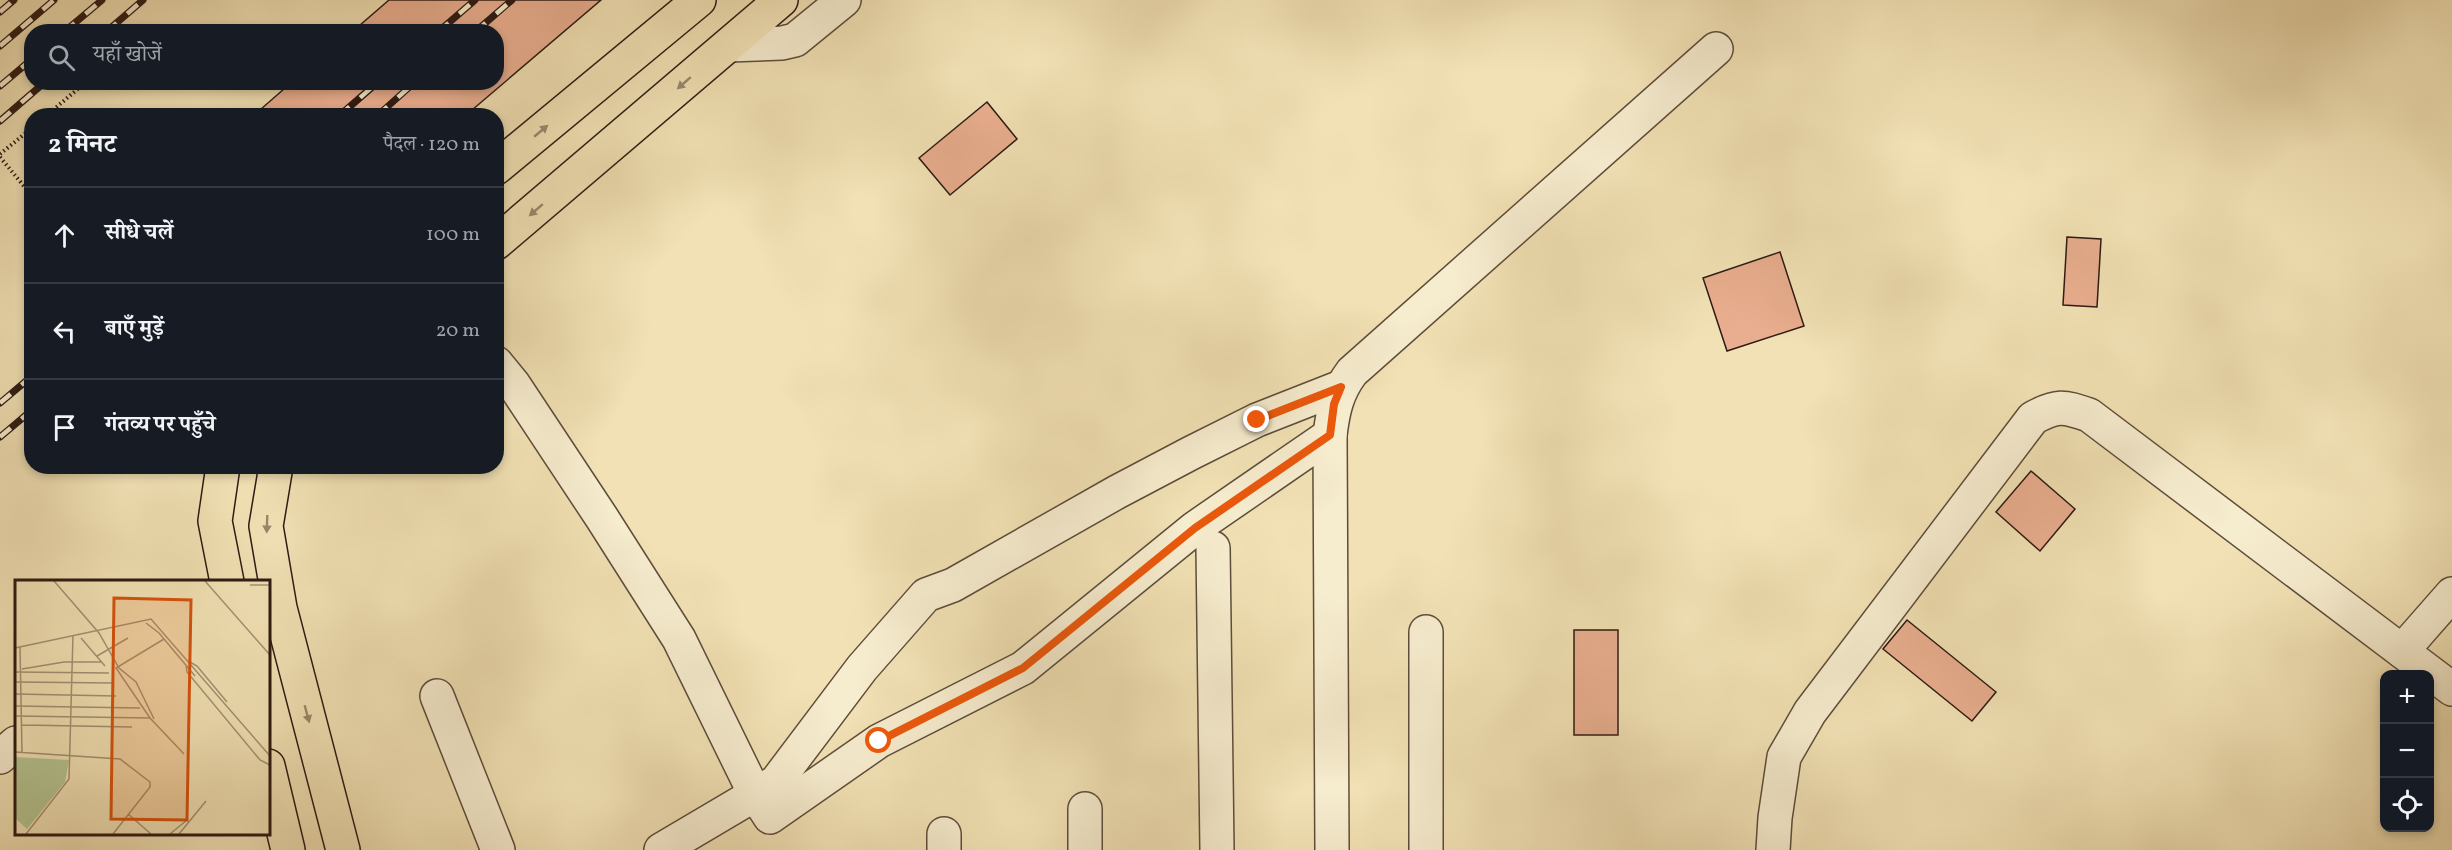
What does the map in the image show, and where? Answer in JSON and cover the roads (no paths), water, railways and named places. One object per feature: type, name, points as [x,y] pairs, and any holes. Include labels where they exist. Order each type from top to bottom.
[{"type":"main road","points":[[504,161],[699,0]]},
{"type":"main road","points":[[504,236],[781,0]]},
{"type":"main road","points":[[219,576],[215,521],[223,474]]},
{"type":"main road","points":[[275,474],[266,526],[280,608],[343,850]]},
{"type":"main road","points":[[270,774],[288,850]]},
{"type":"street","points":[[729,45],[782,43],[795,40],[844,0]]},
{"type":"street","points":[[1332,850],[1330,435],[1334,404],[1341,387],[1352,372],[1716,49]]},
{"type":"street","points":[[504,373],[679,639],[755,794],[771,817],[879,741],[1023,668],[1195,528],[1330,435]]},
{"type":"street","points":[[661,850],[776,782],[862,668],[926,596],[953,585],[1117,492],[1248,425],[1341,387]]},
{"type":"street","points":[[1773,850],[1775,818],[1784,758],[1810,712],[2032,418],[2052,408],[2071,409],[2089,415],[2452,689]]},
{"type":"street","points":[[1213,548],[1217,850]]},
{"type":"street","points":[[2402,651],[2452,594]]},
{"type":"street","points":[[1426,632],[1426,850]]},
{"type":"street","points":[[437,696],[498,850]]},
{"type":"street","points":[[0,757],[15,744]]},
{"type":"street","points":[[1085,809],[1085,850]]},
{"type":"railway","points":[[0,12],[14,0]]},
{"type":"railway","points":[[26,24],[54,0]]},
{"type":"railway","points":[[74,24],[102,0]]},
{"type":"railway","points":[[115,24],[143,0]]},
{"type":"railway","points":[[447,24],[475,0]]},
{"type":"railway","points":[[484,24],[512,0]]},
{"type":"railway","points":[[0,46],[24,26]]},
{"type":"railway","points":[[0,86],[24,66]]},
{"type":"railway","points":[[0,121],[36,90]]},
{"type":"railway","points":[[348,108],[369,90]]},
{"type":"railway","points":[[386,108],[406,90]]},
{"type":"railway","points":[[0,403],[24,383]]},
{"type":"railway","points":[[0,437],[24,417]]}]
